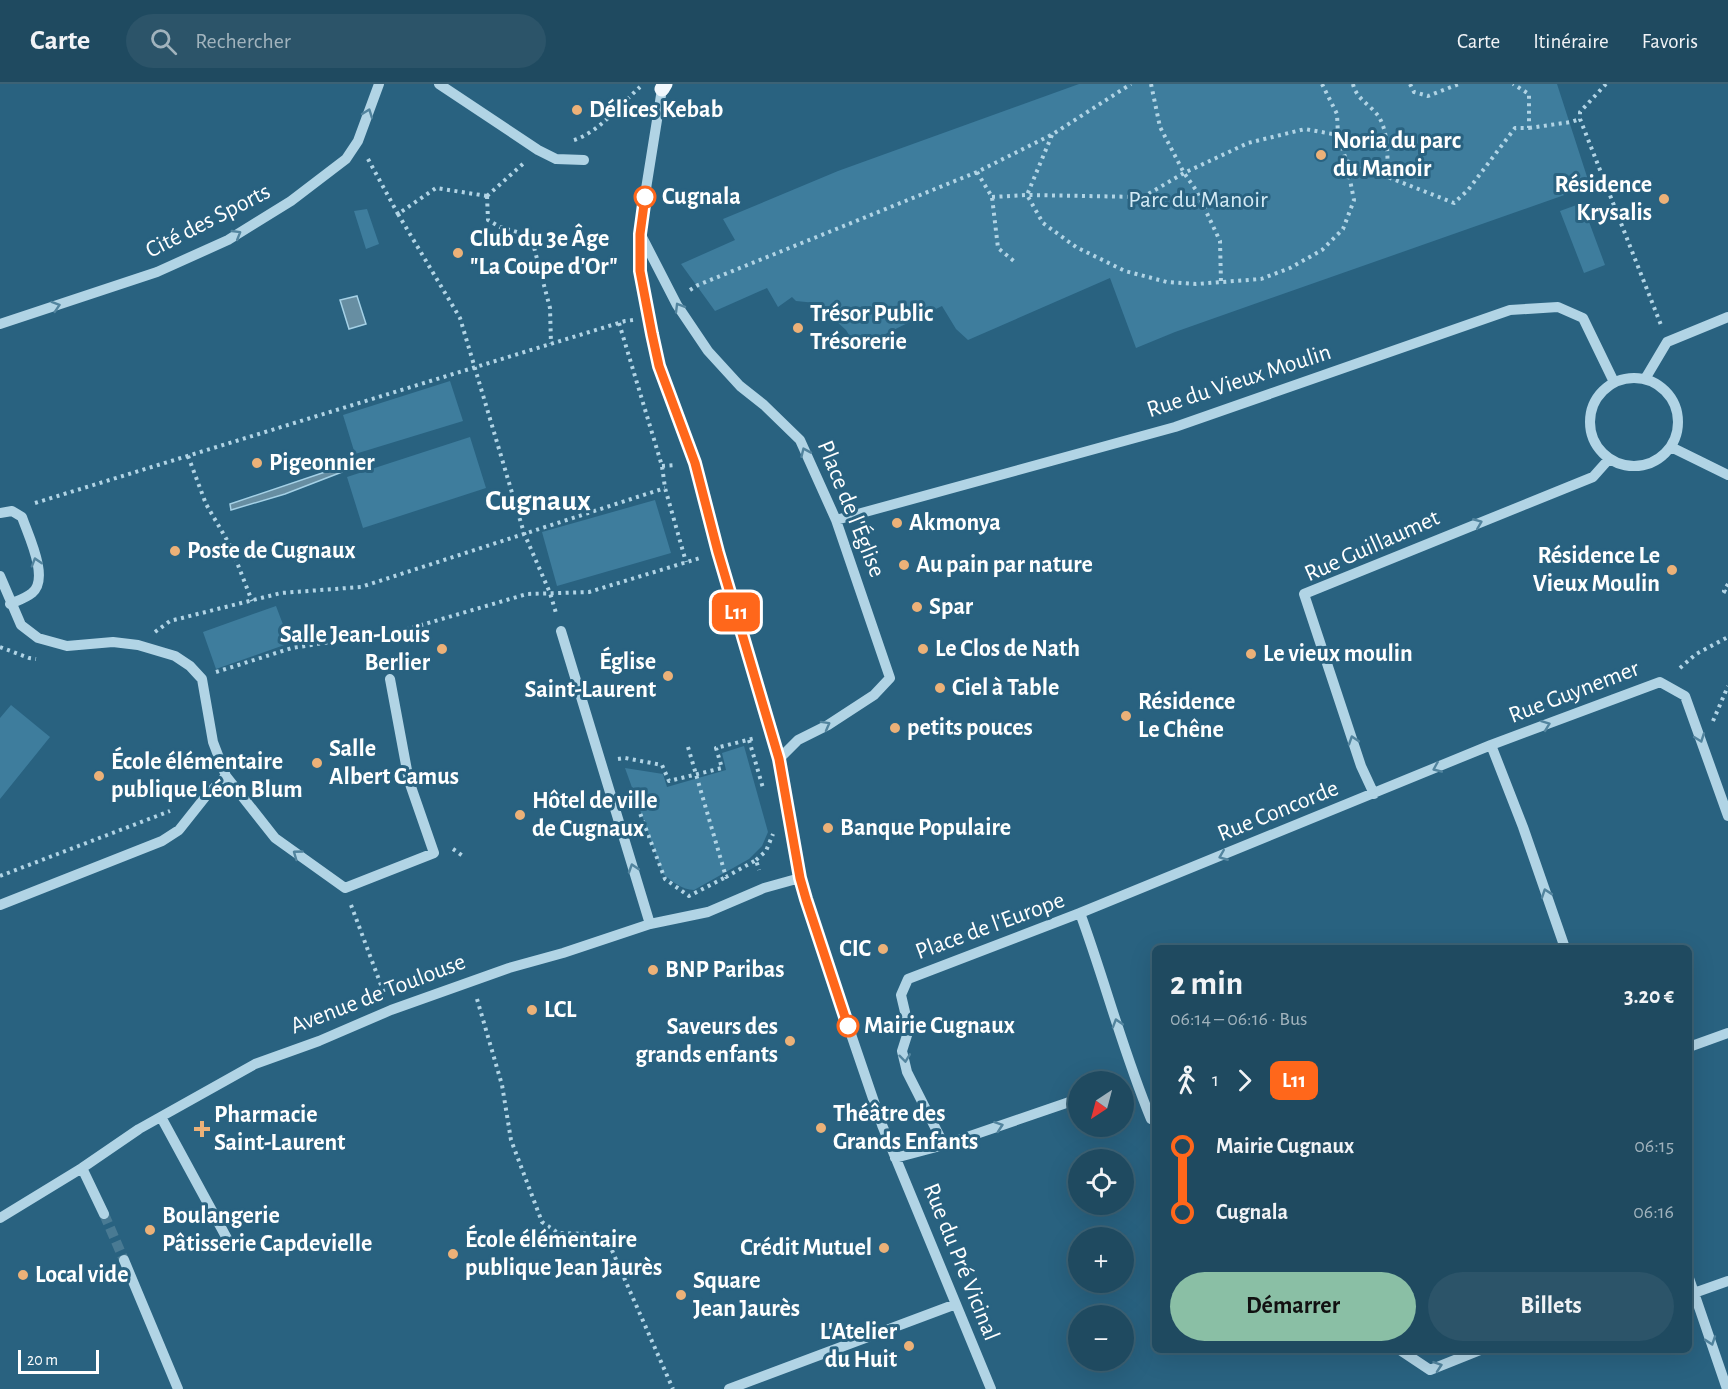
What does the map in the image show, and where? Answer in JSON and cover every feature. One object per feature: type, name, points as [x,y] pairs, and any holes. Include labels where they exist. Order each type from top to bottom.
[{"type":"street","name":"Cité des Sports","points":[[0,324],[157,272],[228,240],[291,201],[346,159],[358,141],[379,84]]},
{"type":"street","points":[[439,84],[538,150],[556,159],[584,160]]},
{"type":"street","points":[[663,86],[640,234],[640,271],[659,366],[695,463],[718,552],[779,759],[800,878]]},
{"type":"street","name":"Place de l'Église","points":[[640,234],[677,305],[708,351],[734,379],[800,440],[836,520],[890,678],[874,695],[828,725],[798,740],[779,759]]},
{"type":"street","name":"Rue du Vieux Moulin","points":[[836,520],[1175,427],[1510,310],[1558,307],[1582,318],[1614,382]]},
{"type":"street","points":[[1645,379],[1668,342],[1728,317]]},
{"type":"street","points":[[1624,379],[1645,379],[1660,387],[1672,399],[1678,415],[1677,432],[1671,447],[1661,458],[1649,465],[1628,466],[1609,459],[1597,448],[1591,434],[1589,419],[1593,404],[1602,391],[1614,382],[1624,379]]},
{"type":"street","points":[[1671,447],[1728,475]]},
{"type":"street","name":"Rue Guillaumet","points":[[1374,794],[1361,766],[1304,594],[1593,477],[1609,459]]},
{"type":"street","points":[[0,513],[12,511],[22,517],[39,570],[39,582],[33,593],[10,604]]},
{"type":"street","points":[[0,576],[21,626],[38,638],[67,646],[113,642],[138,645],[175,656],[190,666],[202,679],[213,742],[226,776],[275,838],[345,888],[434,853],[409,781],[390,679]]},
{"type":"street","points":[[561,631],[650,924]]},
{"type":"street","name":"Rue Guynemer","points":[[1491,745],[1660,682],[1684,696],[1727,813]]},
{"type":"street","points":[[1491,745],[1523,827],[1564,945]]},
{"type":"street","name":"Rue Concorde","points":[[1080,913],[1491,745]]},
{"type":"street","points":[[0,905],[162,841],[179,830],[206,796],[226,776]]},
{"type":"street","name":"Avenue de Toulouse","points":[[0,1218],[161,1117],[255,1064],[471,981],[650,924],[708,912],[764,888],[800,878]]},
{"type":"street","name":"Rue du Pré Vicinal","points":[[800,878],[833,984],[895,1158],[991,1389]]},
{"type":"street","name":"Place de l'Europe","points":[[944,1145],[906,1072],[903,1051],[909,1029],[901,995],[908,979],[1080,913],[1099,964],[1126,1071]]},
{"type":"street","points":[[1692,1046],[1728,1034]]},
{"type":"street","name":"Place de l'Europe","points":[[1134,1090],[1152,1120]]},
{"type":"street","points":[[895,1158],[944,1145],[1068,1102]]},
{"type":"street","points":[[161,1117],[230,1244]]},
{"type":"street","points":[[82,1168],[104,1214]]},
{"type":"street","points":[[124,1260],[178,1389]]},
{"type":"street","points":[[1694,1293],[1728,1281]]},
{"type":"street","points":[[1692,1287],[1727,1389]]},
{"type":"street","points":[[729,1389],[956,1304]]},
{"type":"street","points":[[1404,1353],[1430,1370],[1472,1353]]},
{"type":"path","points":[[677,305],[698,285],[977,172],[1053,134],[1131,84]]},
{"type":"path","points":[[1151,84],[1160,127],[1184,173],[1196,190],[1220,241],[1221,283]]},
{"type":"path","points":[[1028,195],[1043,223],[1076,247],[1125,271],[1167,282],[1196,284],[1261,279],[1290,268],[1322,250],[1343,229],[1354,200],[1338,135],[1337,114],[1322,84]]},
{"type":"path","points":[[1353,84],[1354,92],[1378,116],[1385,129],[1388,177]]},
{"type":"path","points":[[1410,84],[1414,92],[1428,96],[1459,84]]},
{"type":"path","points":[[1513,84],[1529,93],[1529,128]]},
{"type":"path","points":[[1606,84],[1580,112],[1580,119],[1668,342]]},
{"type":"path","points":[[487,196],[538,150],[582,137],[599,125],[640,87]]},
{"type":"path","points":[[1346,160],[1454,203],[1468,190],[1515,128],[1529,128],[1580,119]]},
{"type":"path","points":[[992,197],[1028,195],[1143,198],[1184,173],[1248,143],[1305,129],[1338,135]]},
{"type":"path","points":[[1028,195],[1053,134]]},
{"type":"path","points":[[358,141],[460,318],[524,533],[550,593],[561,631]]},
{"type":"path","points":[[977,172],[992,197],[998,248],[1015,261]]},
{"type":"path","points":[[398,214],[436,188],[487,196]]},
{"type":"path","points":[[487,196],[488,220],[500,227],[531,237],[550,308],[551,344]]},
{"type":"path","points":[[12,511],[474,367],[634,320]]},
{"type":"path","points":[[618,323],[662,466],[665,488],[686,562]]},
{"type":"path","points":[[188,456],[206,504],[231,547],[252,601]]},
{"type":"path","points":[[138,645],[170,621],[281,593],[361,587],[665,488]]},
{"type":"path","points":[[202,679],[216,672],[292,648],[401,631],[526,594],[589,592],[718,552]]},
{"type":"path","points":[[1728,584],[1724,591],[1728,593]]},
{"type":"path","points":[[1680,668],[1696,654],[1728,637]]},
{"type":"path","points":[[1703,746],[1728,686]]},
{"type":"path","points":[[600,763],[625,758],[662,765],[669,781],[722,768],[717,748],[772,734]]},
{"type":"path","points":[[749,740],[764,792]]},
{"type":"path","points":[[688,747],[726,877]]},
{"type":"path","points":[[619,759],[623,770]]},
{"type":"path","points":[[632,792],[664,879],[689,896],[756,860],[766,851],[773,833],[772,824]]},
{"type":"path","points":[[0,876],[178,807],[191,817]]},
{"type":"path","points":[[756,860],[764,888]]},
{"type":"path","points":[[345,888],[376,977],[391,1010]]},
{"type":"path","points":[[471,981],[502,1085],[511,1140],[542,1222],[558,1233],[599,1234],[607,1239],[673,1389]]},
{"type":"green space","name":"Parc du Manoir","points":[[1079,84],[1557,84],[1590,186],[1175,332],[1136,348],[1110,278],[968,340],[956,329],[942,306],[857,348],[846,330],[816,303],[796,301],[792,297],[778,307],[767,288],[715,311],[681,264],[735,240],[723,219],[838,171]]},
{"type":"green space","points":[[1582,203],[1605,265],[1584,273],[1560,211]]},
{"type":"green space","points":[[367,209],[379,244],[366,249],[354,211]]},
{"type":"green space","points":[[450,381],[463,421],[355,454],[343,415]]},
{"type":"green space","points":[[470,437],[486,488],[363,528],[347,477]]},
{"type":"green space","points":[[655,500],[671,553],[557,586],[542,532]]},
{"type":"green space","points":[[276,606],[290,643],[216,669],[203,632]]},
{"type":"green space","points":[[11,705],[50,737],[0,799],[0,718]]},
{"type":"green space","points":[[744,746],[768,832],[762,846],[749,859],[694,890],[681,887],[663,874],[625,768],[663,774],[667,787],[726,770],[722,753]]},
{"type":"shaded area","points":[[357,296],[366,324],[349,329],[340,300]]},
{"type":"shaded area","points":[[340,467],[342,472],[285,494],[231,510],[230,504]]},
{"type":"tunnel","points":[[104,1214],[124,1260]]},
{"type":"bus line","name":"L11","points":[[645,197],[640,234],[640,271],[659,366],[695,463],[718,552],[779,759],[800,878],[848,1026]]},
{"type":"place","name":"Délices Kebab","points":[[577,110]]},
{"type":"place","name":"Noria du parc du Manoir","points":[[1321,155]]},
{"type":"place","name":"Cugnala","points":[[645,197]]},
{"type":"place","name":"Résidence Krysalis","points":[[1664,199]]},
{"type":"place","name":"Club du 3e Âge \"La Coupe d'Or\"","points":[[458,253]]},
{"type":"place","name":"Trésor Public Trésorerie","points":[[798,328]]},
{"type":"place","name":"Pigeonnier","points":[[257,463]]},
{"type":"place","name":"Akmonya","points":[[897,523]]},
{"type":"place","name":"Poste de Cugnaux","points":[[175,551]]},
{"type":"place","name":"Au pain par nature","points":[[904,565]]},
{"type":"place","name":"Résidence Le Vieux Moulin","points":[[1672,570]]},
{"type":"place","name":"Spar","points":[[917,607]]},
{"type":"place","name":"Salle Jean-Louis Berlier","points":[[442,649]]},
{"type":"place","name":"Le Clos de Nath","points":[[923,649]]},
{"type":"place","name":"Le vieux moulin","points":[[1251,654]]},
{"type":"place","name":"Église Saint-Laurent","points":[[668,676]]},
{"type":"place","name":"Ciel à Table","points":[[940,688]]},
{"type":"place","name":"Résidence Le Chêne","points":[[1126,716]]},
{"type":"place","name":"petits pouces","points":[[895,728]]},
{"type":"place","name":"Salle Albert Camus","points":[[317,763]]},
{"type":"place","name":"École élémentaire publique Léon Blum","points":[[99,776]]},
{"type":"place","name":"Hôtel de ville de Cugnaux","points":[[520,815]]},
{"type":"place","name":"Banque Populaire","points":[[828,828]]},
{"type":"place","name":"CIC","points":[[883,949]]},
{"type":"place","name":"BNP Paribas","points":[[653,970]]},
{"type":"place","name":"LCL","points":[[532,1010]]},
{"type":"place","name":"Mairie Cugnaux","points":[[848,1026]]},
{"type":"place","name":"Saveurs des grands enfants","points":[[790,1041]]},
{"type":"place","name":"Théâtre des Grands Enfants","points":[[821,1128]]},
{"type":"place","name":"Pharmacie Saint-Laurent","points":[[202,1129]]},
{"type":"place","name":"Boulangerie Pâtisserie Capdevielle","points":[[150,1230]]},
{"type":"place","name":"Crédit Mutuel","points":[[884,1248]]},
{"type":"place","name":"École élémentaire publique Jean Jaurès","points":[[453,1254]]},
{"type":"place","name":"Local vide","points":[[23,1275]]},
{"type":"place","name":"Square Jean Jaurès","points":[[681,1295]]},
{"type":"place","name":"L'Atelier du Huit","points":[[909,1346]]},
{"type":"district","name":"Cugnaux","points":[[538,501]]}]
